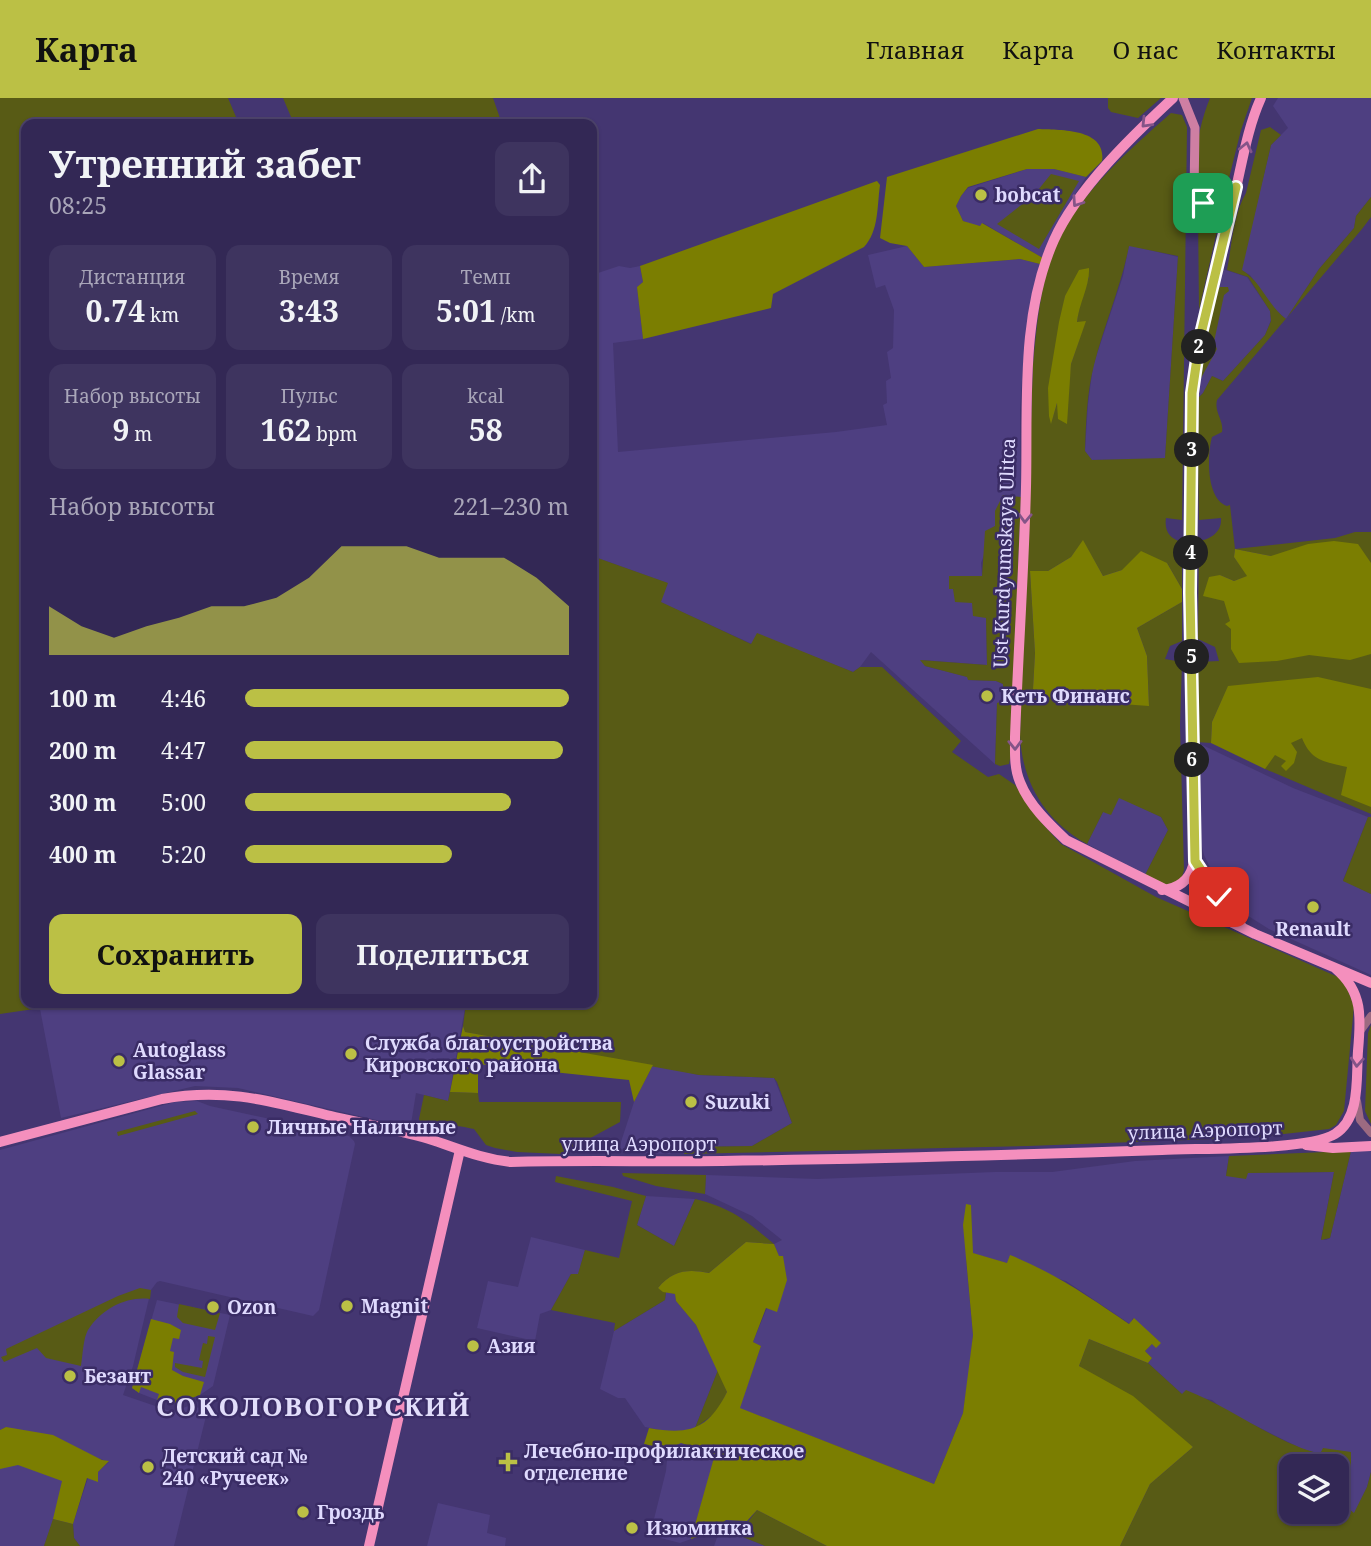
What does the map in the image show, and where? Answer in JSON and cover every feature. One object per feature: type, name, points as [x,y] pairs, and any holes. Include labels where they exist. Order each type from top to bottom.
[{"type":"main road","name":"Ust-Kurdyumskaya Ulitca","points":[[1173,98],[1082,193],[1054,240],[1042,272],[1028,366],[1016,769],[1020,783],[1044,819],[1066,840],[1245,930],[1371,983]]},
{"type":"main road","points":[[1182,98],[1195,128],[1193,188],[1197,198],[1206,205],[1221,205],[1228,200],[1236,187]]},
{"type":"main road","points":[[1162,890],[1181,885],[1187,879],[1195,861],[1190,593],[1194,370],[1249,134],[1261,98]]},
{"type":"main road","points":[[1195,861],[1245,930]]},
{"type":"main road","points":[[1293,1144],[1327,1138],[1341,1129],[1352,1112],[1360,1034],[1356,994],[1352,985],[1336,969]]},
{"type":"main road","name":"улица Аэропорт","points":[[0,1142],[162,1099],[187,1094],[219,1093],[267,1101],[398,1132],[479,1157],[511,1162],[720,1161],[1048,1154],[1293,1144]]},
{"type":"main road","points":[[1293,1144],[1333,1148],[1371,1146]]},
{"type":"main road","points":[[369,1546],[460,1150]]},
{"type":"street","points":[[1360,1034],[1364,1023],[1371,1016]]},
{"type":"street","points":[[1355,1091],[1360,1119],[1371,1133]]},
{"type":"shaded area","points":[[0,98],[228,98],[237,119],[21,119],[21,1008],[41,1008],[0,1014]]},
{"type":"shaded area","points":[[283,98],[493,98],[500,119],[292,119]]},
{"type":"shaded area","points":[[1108,98],[1161,98],[1138,118],[1111,112]]},
{"type":"shaded area","points":[[1210,98],[1252,98],[1226,190],[1215,199],[1200,192],[1196,169],[1200,132]]},
{"type":"shaded area","points":[[1278,98],[1371,98],[1371,197],[1356,216],[1354,228],[1319,269],[1286,319],[1274,309],[1250,275],[1241,270],[1271,145],[1288,128],[1273,106]]},
{"type":"shaded area","points":[[1171,113],[1182,115],[1187,127],[1182,520],[1166,518],[1169,534],[1182,542],[1182,589],[1167,563],[1103,576],[1083,541],[1071,557],[1048,571],[1030,571],[1035,653],[1033,688],[1053,699],[1149,705],[1147,656],[1137,628],[1182,602],[1182,641],[1170,646],[1165,659],[1182,662],[1180,725],[1184,870],[1181,880],[1166,885],[1145,875],[1168,830],[1161,817],[1119,798],[1111,815],[1103,812],[1087,844],[1059,824],[1038,798],[1025,769],[1020,735],[1033,365],[1043,288],[1057,243],[1079,206],[1107,173]],"holes":[[[1129,246],[1178,256],[1165,458],[1092,460],[1085,451],[1090,386]],[[1089,277],[1079,306],[1077,322],[1085,322],[1071,364],[1068,390],[1058,400],[1051,423],[1056,353],[1065,296]]]},
{"type":"shaded area","points":[[1270,127],[1281,135],[1271,145],[1242,270],[1254,280],[1286,319],[1217,400],[1222,432],[1212,437],[1209,454],[1210,476],[1215,495],[1220,502],[1230,505],[1234,557],[1248,576],[1234,581],[1220,575],[1231,622],[1231,648],[1371,641],[1371,814],[1265,769],[1228,687],[1212,722],[1211,743],[1196,742],[1198,662],[1219,661],[1215,647],[1198,639],[1199,541],[1215,534],[1221,523],[1221,518],[1199,520],[1197,399],[1212,376],[1223,381],[1265,335],[1271,321],[1270,311],[1248,277],[1227,270],[1236,220],[1246,193],[1261,130]]},
{"type":"shaded area","points":[[1038,129],[1069,131],[1089,137],[1097,142],[1102,150],[1102,161],[1086,177],[1054,169],[1027,169],[968,187],[956,206],[963,221],[980,226],[982,223],[1043,258],[1040,264],[1020,259],[924,267],[907,246],[880,238],[887,177]]},
{"type":"shaded area","points":[[1027,169],[1054,169],[1086,177],[1061,217],[1043,258],[983,223],[980,226],[963,221],[956,206],[968,188]]},
{"type":"shaded area","points":[[1051,174],[1079,181],[1039,249],[997,224],[1034,195]]},
{"type":"shaded area","points":[[877,181],[880,185],[876,218],[872,234],[864,247],[773,294],[771,308],[643,339],[637,287],[643,282],[640,266]]},
{"type":"shaded area","points":[[1371,197],[1371,217],[1287,317],[1319,269],[1354,228],[1356,216]]},
{"type":"shaded area","points":[[1198,212],[1221,213],[1199,310]]},
{"type":"shaded area","points":[[1129,245],[1178,257],[1165,459],[1091,460],[1085,451],[1093,366],[1123,276]]},
{"type":"shaded area","points":[[907,246],[924,267],[1020,259],[1040,264],[1023,366],[1020,410],[1021,497],[995,511],[995,526],[981,563],[982,576],[949,576],[949,589],[972,603],[986,617],[987,665],[921,660],[925,666],[968,677],[968,680],[996,681],[1003,684],[1003,701],[997,704],[995,764],[871,652],[853,672],[757,634],[752,644],[660,602],[667,583],[597,558],[597,273],[619,266],[640,266],[643,282],[637,287],[643,339],[613,343],[618,452],[887,425],[883,405],[887,403],[886,381],[891,378],[887,352],[893,348],[894,310],[885,285],[876,288],[868,255]]},
{"type":"shaded area","points":[[1089,268],[1077,322],[1086,321],[1071,364],[1067,424],[1058,419],[1057,403],[1051,424],[1048,388],[1065,296],[1079,270]]},
{"type":"shaded area","points":[[1222,269],[1247,277],[1270,311],[1271,320],[1265,335],[1223,381],[1212,376],[1197,399],[1205,342]]},
{"type":"shaded area","points":[[1220,287],[1228,287],[1229,291],[1224,295],[1214,342],[1217,349],[1200,380],[1203,349]]},
{"type":"shaded area","points":[[1003,495],[1021,497],[1010,759],[1009,764],[1000,766],[995,764],[997,703],[1003,701],[1003,684],[996,681],[968,680],[967,677],[925,666],[920,660],[987,665],[986,618],[973,616],[972,603],[955,602],[953,589],[949,589],[949,576],[982,576],[985,531],[995,526],[995,511]]},
{"type":"shaded area","points":[[1371,532],[1371,563],[1271,556],[1235,549]]},
{"type":"shaded area","points":[[1083,540],[1103,576],[1122,570],[1141,551],[1167,563],[1182,589],[1182,602],[1137,628],[1147,656],[1149,706],[1053,699],[1033,689],[1035,653],[1030,571],[1048,571],[1071,557]]},
{"type":"shaded area","points":[[1334,541],[1358,544],[1371,563],[1371,654],[1350,660],[1309,655],[1277,661],[1239,663],[1231,649],[1231,629],[1225,624],[1230,621],[1224,601],[1203,596],[1209,577],[1220,575],[1234,581],[1247,576],[1234,557],[1235,549],[1271,556],[1308,544]]},
{"type":"shaded area","points":[[597,558],[668,583],[661,602],[751,644],[757,633],[853,672],[860,667],[882,667],[961,741],[952,752],[988,777],[999,774],[1015,785],[1040,821],[1061,844],[1156,897],[1338,977],[1345,983],[1354,1006],[1344,1111],[1336,1125],[1329,1129],[1257,1137],[1247,1134],[1214,1139],[684,1154],[686,1147],[752,1146],[792,1123],[774,1078],[699,1075],[465,1032],[465,1008],[597,1008]]},
{"type":"shaded area","points":[[1318,677],[1371,689],[1371,807],[1341,795],[1347,767],[1325,762],[1314,756],[1302,738],[1291,743],[1297,752],[1294,763],[1286,771],[1281,766],[1286,761],[1275,755],[1265,769],[1211,743],[1212,722],[1228,686]]},
{"type":"shaded area","points":[[1196,742],[1293,788],[1368,817],[1343,880],[1371,894],[1371,975],[1269,929],[1242,912],[1221,890],[1204,855],[1200,838]]},
{"type":"shaded area","points":[[1119,797],[1161,817],[1168,830],[1145,875],[1087,844],[1103,812]]},
{"type":"shaded area","points":[[1368,817],[1371,817],[1371,894],[1343,881]]},
{"type":"shaded area","points":[[465,1008],[448,1101],[416,1093],[411,1124],[407,1127],[238,1088],[195,1086],[61,1118],[40,1009]]},
{"type":"shaded area","points":[[1371,1025],[1371,1124],[1365,1111],[1368,1033]]},
{"type":"shaded area","points":[[463,1026],[465,1032],[653,1065],[634,1102],[629,1080],[478,1064],[478,1093],[450,1092]]},
{"type":"shaded area","points":[[653,1065],[699,1075],[774,1078],[792,1123],[752,1146],[686,1147],[684,1154],[624,1153],[619,1149],[634,1102]]},
{"type":"shaded area","points":[[450,1092],[478,1093],[479,1102],[621,1102],[620,1122],[561,1154],[495,1148],[486,1145],[474,1129],[463,1127],[453,1127],[441,1135],[422,1131],[419,1119],[424,1095],[448,1101]]},
{"type":"shaded area","points":[[197,1101],[349,1136],[354,1141],[319,1310],[313,1316],[157,1282],[151,1290],[133,1366],[123,1395],[173,1412],[188,1406],[207,1412],[174,1546],[80,1546],[74,1538],[73,1524],[88,1478],[109,1462],[6,1427],[0,1430],[0,1150],[175,1102]]},
{"type":"shaded area","points":[[195,1111],[198,1114],[118,1136],[117,1132]]},
{"type":"shaded area","points":[[1371,1150],[1371,1472],[1354,1514],[1349,1510],[1349,1454],[1321,1454],[1302,1449],[1224,1410],[1212,1400],[1182,1394],[1148,1363],[1152,1358],[1145,1351],[1152,1344],[1133,1318],[1130,1324],[1066,1281],[972,1253],[971,1205],[966,1260],[973,1335],[969,1372],[963,1413],[934,1484],[739,1408],[761,1346],[753,1342],[767,1308],[776,1311],[782,1256],[779,1257],[774,1244],[782,1240],[752,1216],[705,1194],[706,1175],[817,1179],[1052,1172],[1135,1161],[1229,1156],[1226,1175],[1334,1172],[1321,1239],[1326,1240],[1330,1238],[1351,1151]]},
{"type":"shaded area","points":[[1351,1151],[1330,1238],[1321,1240],[1334,1172],[1248,1173],[1246,1179],[1226,1176],[1229,1156]]},
{"type":"shaded area","points":[[622,1173],[706,1175],[705,1194],[656,1186],[623,1176]]},
{"type":"shaded area","points":[[556,1176],[646,1196],[637,1225],[674,1246],[695,1199],[719,1206],[737,1216],[774,1244],[746,1242],[709,1273],[688,1271],[675,1274],[658,1288],[666,1292],[665,1300],[614,1331],[615,1323],[551,1310],[571,1274],[578,1274],[585,1250],[619,1258],[632,1201],[555,1182]]},
{"type":"shaded area","points":[[646,1196],[695,1199],[674,1246],[637,1225]]},
{"type":"shaded area","points":[[966,1204],[971,1205],[973,1253],[1007,1263],[1010,1255],[1041,1269],[1129,1324],[1134,1318],[1161,1343],[1156,1348],[1152,1344],[1145,1351],[1152,1358],[1148,1363],[1089,1339],[1079,1366],[1133,1396],[1193,1447],[1150,1484],[1120,1546],[827,1546],[757,1510],[747,1521],[726,1520],[707,1534],[691,1539],[715,1454],[681,1443],[668,1449],[644,1444],[649,1428],[686,1430],[705,1422],[727,1392],[696,1325],[676,1301],[675,1294],[663,1292],[658,1288],[669,1277],[681,1272],[709,1273],[746,1242],[774,1244],[779,1256],[783,1256],[787,1280],[777,1312],[766,1308],[753,1342],[761,1346],[740,1408],[934,1484],[963,1413],[973,1335],[963,1225]]},
{"type":"shaded area","points":[[531,1237],[585,1250],[578,1275],[571,1274],[551,1310],[540,1314],[535,1341],[477,1328],[488,1281],[518,1287]]},
{"type":"shaded area","points":[[140,1288],[151,1290],[150,1299],[133,1299],[117,1305],[102,1314],[90,1327],[81,1366],[46,1358],[37,1348],[4,1362],[1,1357],[7,1355],[6,1349]]},
{"type":"shaded area","points":[[666,1292],[675,1294],[676,1301],[696,1325],[718,1370],[695,1428],[675,1433],[645,1427],[625,1398],[618,1398],[600,1389],[614,1331],[665,1300]]},
{"type":"shaded area","points":[[157,1300],[230,1315],[213,1386],[200,1395],[177,1403],[157,1400],[132,1388]]},
{"type":"shaded area","points":[[179,1304],[220,1313],[215,1330],[183,1323],[177,1317]]},
{"type":"shaded area","points":[[151,1319],[181,1330],[179,1339],[173,1338],[170,1351],[174,1352],[172,1370],[204,1382],[200,1395],[177,1403],[157,1400],[159,1394],[141,1387],[139,1393],[132,1388]]},
{"type":"shaded area","points":[[208,1336],[215,1337],[205,1377],[183,1372],[175,1367],[175,1363],[202,1368],[203,1361],[199,1360],[203,1343],[207,1344]]},
{"type":"shaded area","points":[[1089,1339],[1148,1363],[1182,1394],[1186,1390],[1203,1397],[1285,1441],[1320,1454],[1279,1454],[1279,1524],[1349,1524],[1349,1509],[1354,1513],[1371,1472],[1371,1546],[1120,1546],[1150,1484],[1193,1447],[1079,1366]]},
{"type":"shaded area","points":[[718,1370],[727,1392],[717,1412],[695,1428]]},
{"type":"shaded area","points":[[6,1427],[53,1435],[109,1461],[98,1472],[98,1482],[87,1478],[73,1524],[53,1519],[62,1481],[18,1465],[0,1469],[0,1430]]},
{"type":"shaded area","points":[[680,1443],[716,1454],[691,1539],[680,1543],[653,1536],[651,1531],[666,1471],[668,1449]]},
{"type":"shaded area","points":[[1323,1448],[1351,1452],[1349,1485],[1349,1454],[1320,1454]]},
{"type":"shaded area","points":[[0,1452],[68,1478],[44,1546],[0,1546]]},
{"type":"shaded area","points":[[438,1503],[490,1515],[487,1533],[506,1538],[505,1546],[427,1546]]},
{"type":"shaded area","points":[[757,1510],[827,1546],[765,1546],[738,1535]]},
{"type":"shaded area","points":[[53,1519],[73,1524],[74,1538],[80,1546],[44,1546]]},
{"type":"shaded area","points":[[719,1532],[738,1535],[765,1546],[714,1546]]},
{"type":"place","name":"bobcat","points":[[981,195]]},
{"type":"place","name":"Кеть Финанс","points":[[987,696]]},
{"type":"place","name":"Renault","points":[[1313,907]]},
{"type":"place","name":"Служба благоустройства Кировского района","points":[[351,1054]]},
{"type":"place","name":"Autoglass Glassar","points":[[119,1061]]},
{"type":"place","name":"Suzuki","points":[[691,1102]]},
{"type":"place","name":"Личные Наличные","points":[[253,1127]]},
{"type":"place","name":"Magnit","points":[[347,1306]]},
{"type":"place","name":"Ozon","points":[[213,1307]]},
{"type":"place","name":"Азия","points":[[473,1346]]},
{"type":"place","name":"Безант","points":[[70,1376]]},
{"type":"place","name":"Лечебно-профилактическое отделение","points":[[508,1462]]},
{"type":"place","name":"Детский сад № 240 «Ручеек»","points":[[148,1467]]},
{"type":"place","name":"Гроздь","points":[[303,1512]]},
{"type":"place","name":"Изюминка","points":[[632,1528]]},
{"type":"district","name":"СОКОЛОВОГОРСКИЙ","points":[[314,1407]]},
{"type":"route","points":[[1203,203],[1210,206],[1224,204],[1236,187],[1200,338],[1192,393],[1190,593],[1195,861],[1219,897]]}]
